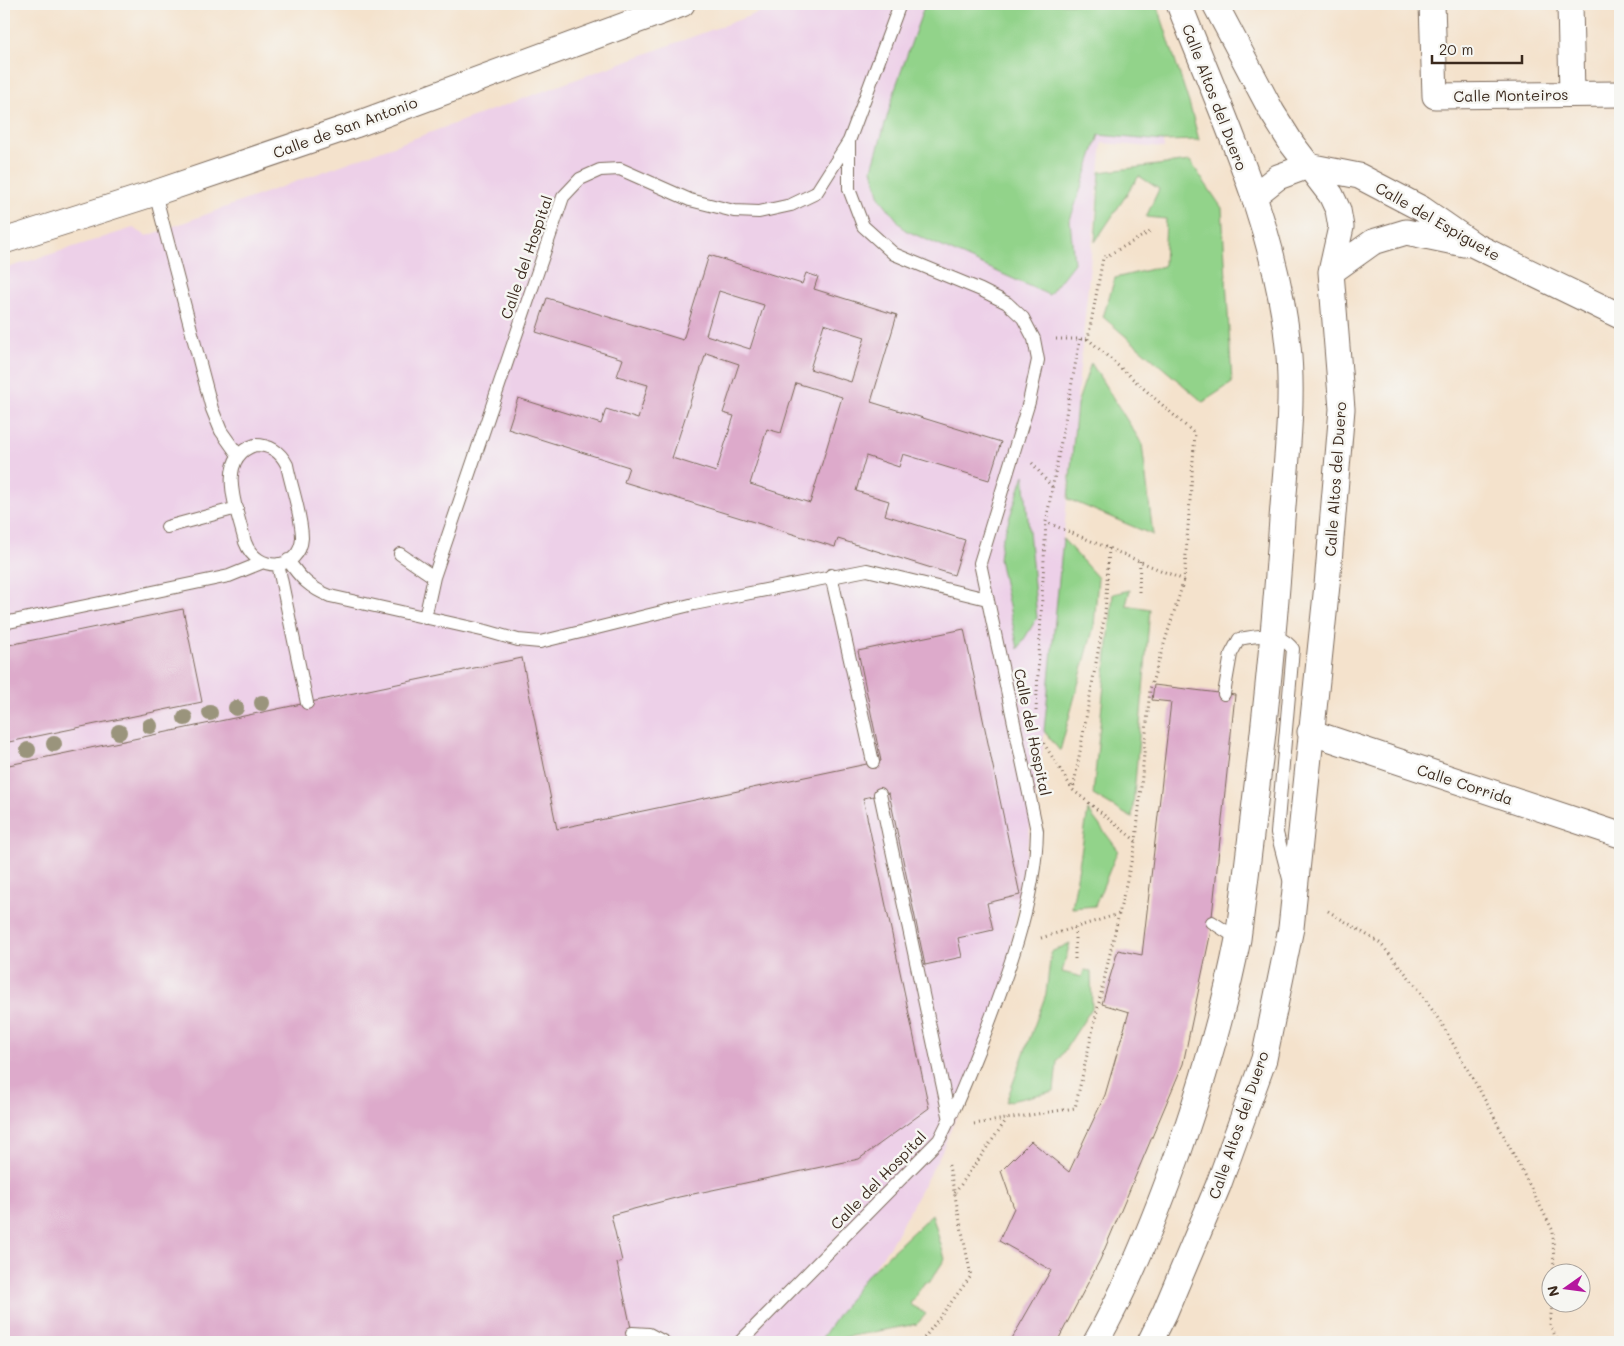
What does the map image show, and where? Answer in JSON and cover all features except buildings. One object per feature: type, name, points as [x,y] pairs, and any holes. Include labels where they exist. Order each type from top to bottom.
[{"type":"street","name":"Calle de San Antonio","points":[[4,241],[155,193],[355,125],[682,4]]},
{"type":"street","name":"Calle Altos del Duero","points":[[1096,1342],[1157,1215],[1218,1034],[1238,939],[1273,636],[1288,427],[1288,347],[1277,279],[1254,196],[1179,4]]},
{"type":"street","name":"Calle Altos del Duero","points":[[1150,1342],[1165,1312],[1218,1186],[1264,1059],[1291,928],[1310,732],[1327,585],[1342,409],[1332,272],[1341,227],[1338,210],[1331,195],[1308,166],[1272,112],[1215,4]]},
{"type":"street","name":"Calle Monteiros","points":[[1432,4],[1435,96],[1620,94]]},
{"type":"street","points":[[1570,4],[1572,94]]},
{"type":"street","name":"Calle del Espiguete","points":[[1254,196],[1278,176],[1308,166],[1359,176],[1422,209],[1474,246],[1620,316]]},
{"type":"street","points":[[1332,272],[1373,242],[1406,232],[1474,246]]},
{"type":"street","name":"Calle Corrida","points":[[1310,732],[1620,835]]},
{"type":"lane","name":"Calle del Hospital","points":[[425,618],[434,577],[562,196],[580,179],[600,170],[620,169],[690,200],[734,210],[759,212],[791,206],[816,193],[849,141],[900,4]]},
{"type":"lane","name":"Calle del Hospital","points":[[740,1342],[939,1140],[950,1120],[999,996],[1022,922],[1037,852],[1037,831],[980,563],[1029,402],[1038,360],[1034,339],[1023,318],[1007,304],[973,287],[894,254],[863,226],[849,189],[849,141]]},
{"type":"lane","points":[[155,193],[212,409],[221,431],[238,455]]},
{"type":"lane","points":[[4,623],[229,576],[261,563],[283,562],[300,547],[302,539],[287,465],[277,451],[263,445],[248,447],[238,455],[234,461],[231,476],[248,550],[261,563]]},
{"type":"lane","points":[[167,527],[237,508]]},
{"type":"lane","points":[[400,554],[434,577]]},
{"type":"lane","points":[[283,562],[313,589],[330,596],[518,640],[540,642],[653,614],[831,575],[867,570],[987,600]]},
{"type":"lane","points":[[283,562],[307,703]]},
{"type":"lane","points":[[831,575],[873,762]]},
{"type":"lane","points":[[1224,694],[1231,654],[1239,639],[1259,634],[1273,636]]},
{"type":"lane","name":"Calle Altos del Duero","points":[[1273,636],[1287,641],[1294,649],[1277,833],[1294,898]]},
{"type":"lane","points":[[880,794],[950,1120]]},
{"type":"lane","points":[[1212,922],[1238,939]]},
{"type":"lane","points":[[632,1333],[648,1334],[664,1342]]},
{"type":"path","points":[[1088,339],[1103,258],[1150,232]]},
{"type":"path","points":[[974,1124],[1074,1108],[1136,841],[1150,689],[1184,580],[1195,434],[1088,339],[1055,339]]},
{"type":"path","points":[[1036,713],[1046,522],[1080,339]]},
{"type":"path","points":[[1027,456],[1053,488]]},
{"type":"path","points":[[1046,522],[1184,580]]},
{"type":"path","points":[[1073,790],[1106,613],[1109,548]]},
{"type":"path","points":[[1139,592],[1140,561]]},
{"type":"path","points":[[1040,737],[1073,790],[1136,841]]},
{"type":"path","points":[[1328,911],[1380,943],[1417,987],[1444,1026],[1490,1109],[1553,1232],[1554,1264]]},
{"type":"path","points":[[1036,940],[1119,914]]},
{"type":"path","points":[[1075,928],[1075,962]]},
{"type":"path","points":[[955,1193],[1007,1119]]},
{"type":"path","points":[[921,1342],[971,1276],[947,1156]]},
{"type":"path","points":[[1551,1314],[1550,1325],[1558,1342]]},
{"type":"shaded area","points":[[782,4],[1137,4],[1164,148],[1102,143],[1043,746],[1002,1007],[941,1153],[891,1244],[819,1342],[4,1342],[4,269],[133,228],[147,236]]},
{"type":"green space","points":[[925,4],[1157,4],[1199,140],[1163,141],[1099,135],[1070,220],[1074,263],[1049,295],[905,230],[880,198],[872,169],[896,86]]},
{"type":"green space","points":[[1190,161],[1222,208],[1232,383],[1203,402],[1103,317],[1115,278],[1164,266],[1166,219],[1146,217],[1159,189],[1139,176],[1095,242],[1100,172]]},
{"type":"green space","points":[[1091,363],[1142,444],[1153,535],[1068,499],[1077,404]]},
{"type":"green space","points":[[1024,475],[1037,618],[1018,649],[999,559],[1001,543]]},
{"type":"green space","points":[[1063,539],[1098,578],[1094,626],[1060,751],[1044,731]]},
{"type":"green space","points":[[1130,590],[1126,605],[1150,609],[1132,818],[1093,795],[1113,594]]},
{"type":"green space","points":[[1088,810],[1118,850],[1095,906],[1072,908]]},
{"type":"green space","points":[[1070,943],[1062,972],[1082,977],[1084,970],[1091,971],[1092,1008],[1057,1062],[1054,1091],[1006,1102],[1046,994],[1051,952]]},
{"type":"green space","points":[[932,1214],[945,1259],[929,1283],[925,1282],[910,1304],[926,1314],[917,1324],[819,1342],[864,1278]]}]
